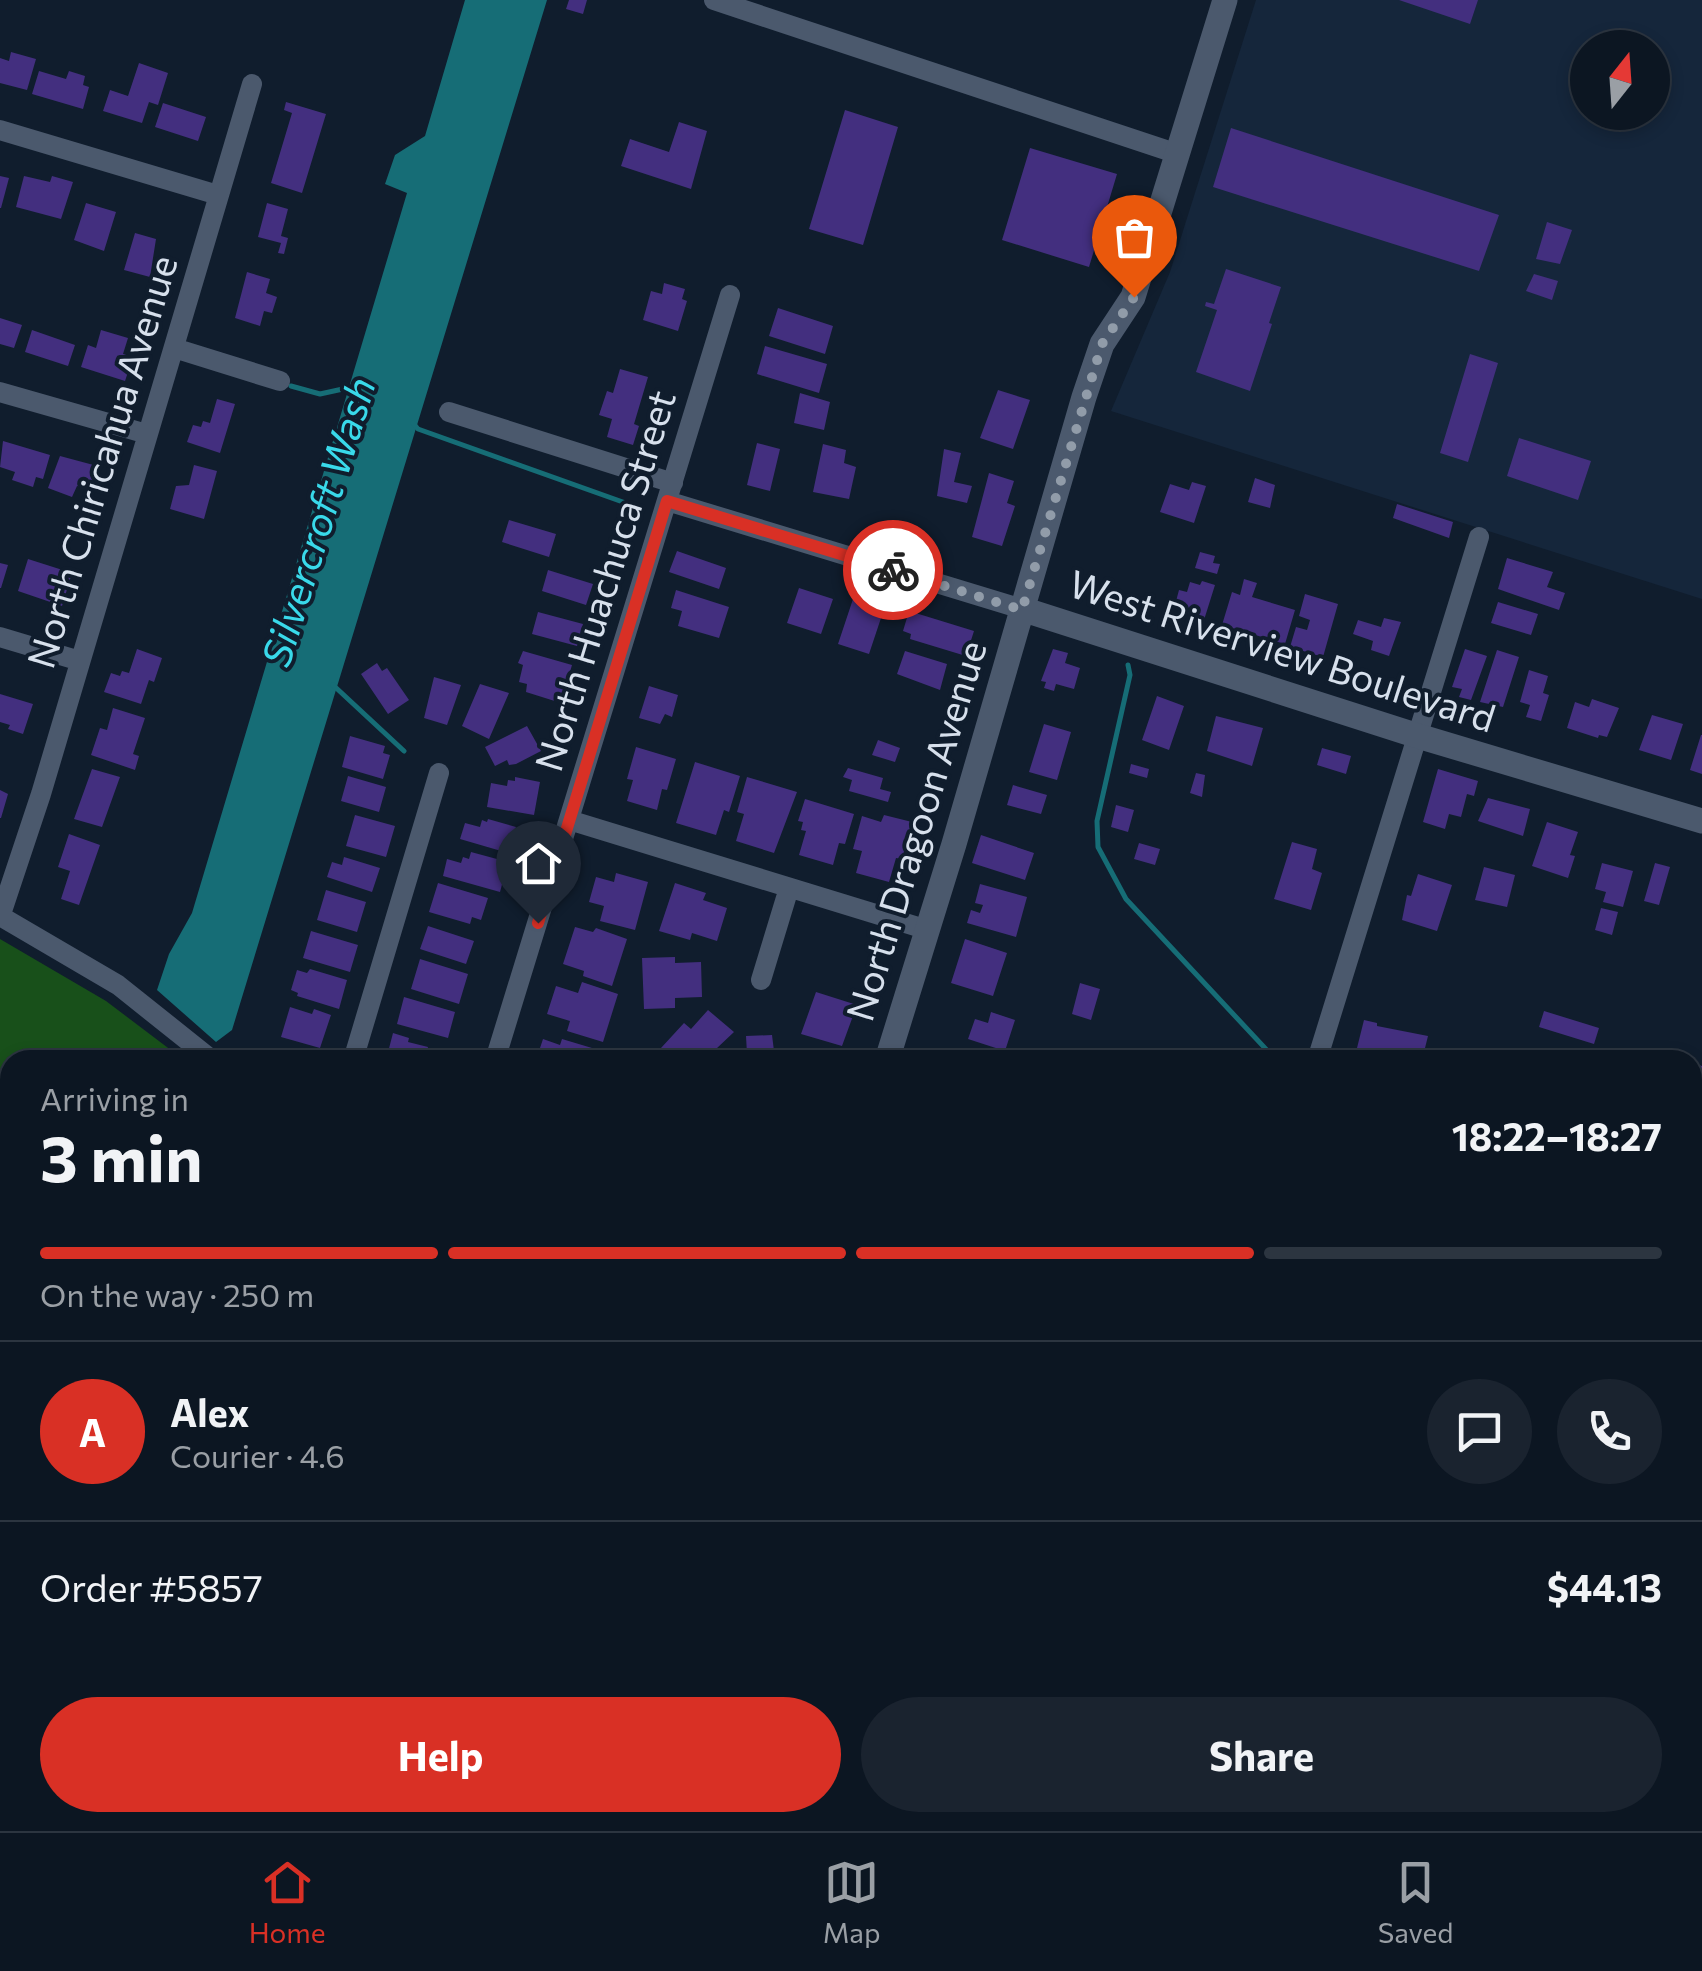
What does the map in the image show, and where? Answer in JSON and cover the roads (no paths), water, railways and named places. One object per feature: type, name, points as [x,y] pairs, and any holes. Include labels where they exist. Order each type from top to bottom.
[{"type":"street","points":[[714,0],[1178,154]]},
{"type":"street","name":"North Dragoon Avenue","points":[[891,1050],[1102,344],[1134,297],[1225,0]]},
{"type":"street","name":"North Chiricahua Avenue","points":[[0,916],[252,84]]},
{"type":"street","points":[[0,130],[218,195]]},
{"type":"street","name":"North Huachuca Street","points":[[499,1050],[730,296]]},
{"type":"street","points":[[174,348],[280,381]]},
{"type":"street","points":[[0,392],[146,434]]},
{"type":"street","name":"West Riverview Boulevard","points":[[449,412],[670,492],[1022,610],[1702,821]]},
{"type":"street","points":[[1320,1050],[1480,537]]},
{"type":"street","points":[[0,637],[80,662]]},
{"type":"street","points":[[356,1050],[439,773]]},
{"type":"street","points":[[569,820],[928,930]]},
{"type":"street","points":[[761,980],[790,888]]},
{"type":"street","points":[[0,916],[118,984],[199,1050]]},
{"type":"water","name":"Silvercroft Wash","points":[[465,0],[547,0],[232,1030],[216,1042],[157,990],[169,954],[192,913],[407,193],[385,184],[395,155],[425,136]]},
{"type":"waterway","name":"Silvercroft Wash","points":[[291,386],[320,394],[352,387]]},
{"type":"waterway","points":[[413,423],[418,429],[634,506]]},
{"type":"waterway","points":[[1128,665],[1130,675],[1097,821],[1098,847],[1126,899],[1267,1050]]},
{"type":"waterway","points":[[333,685],[404,751]]}]
